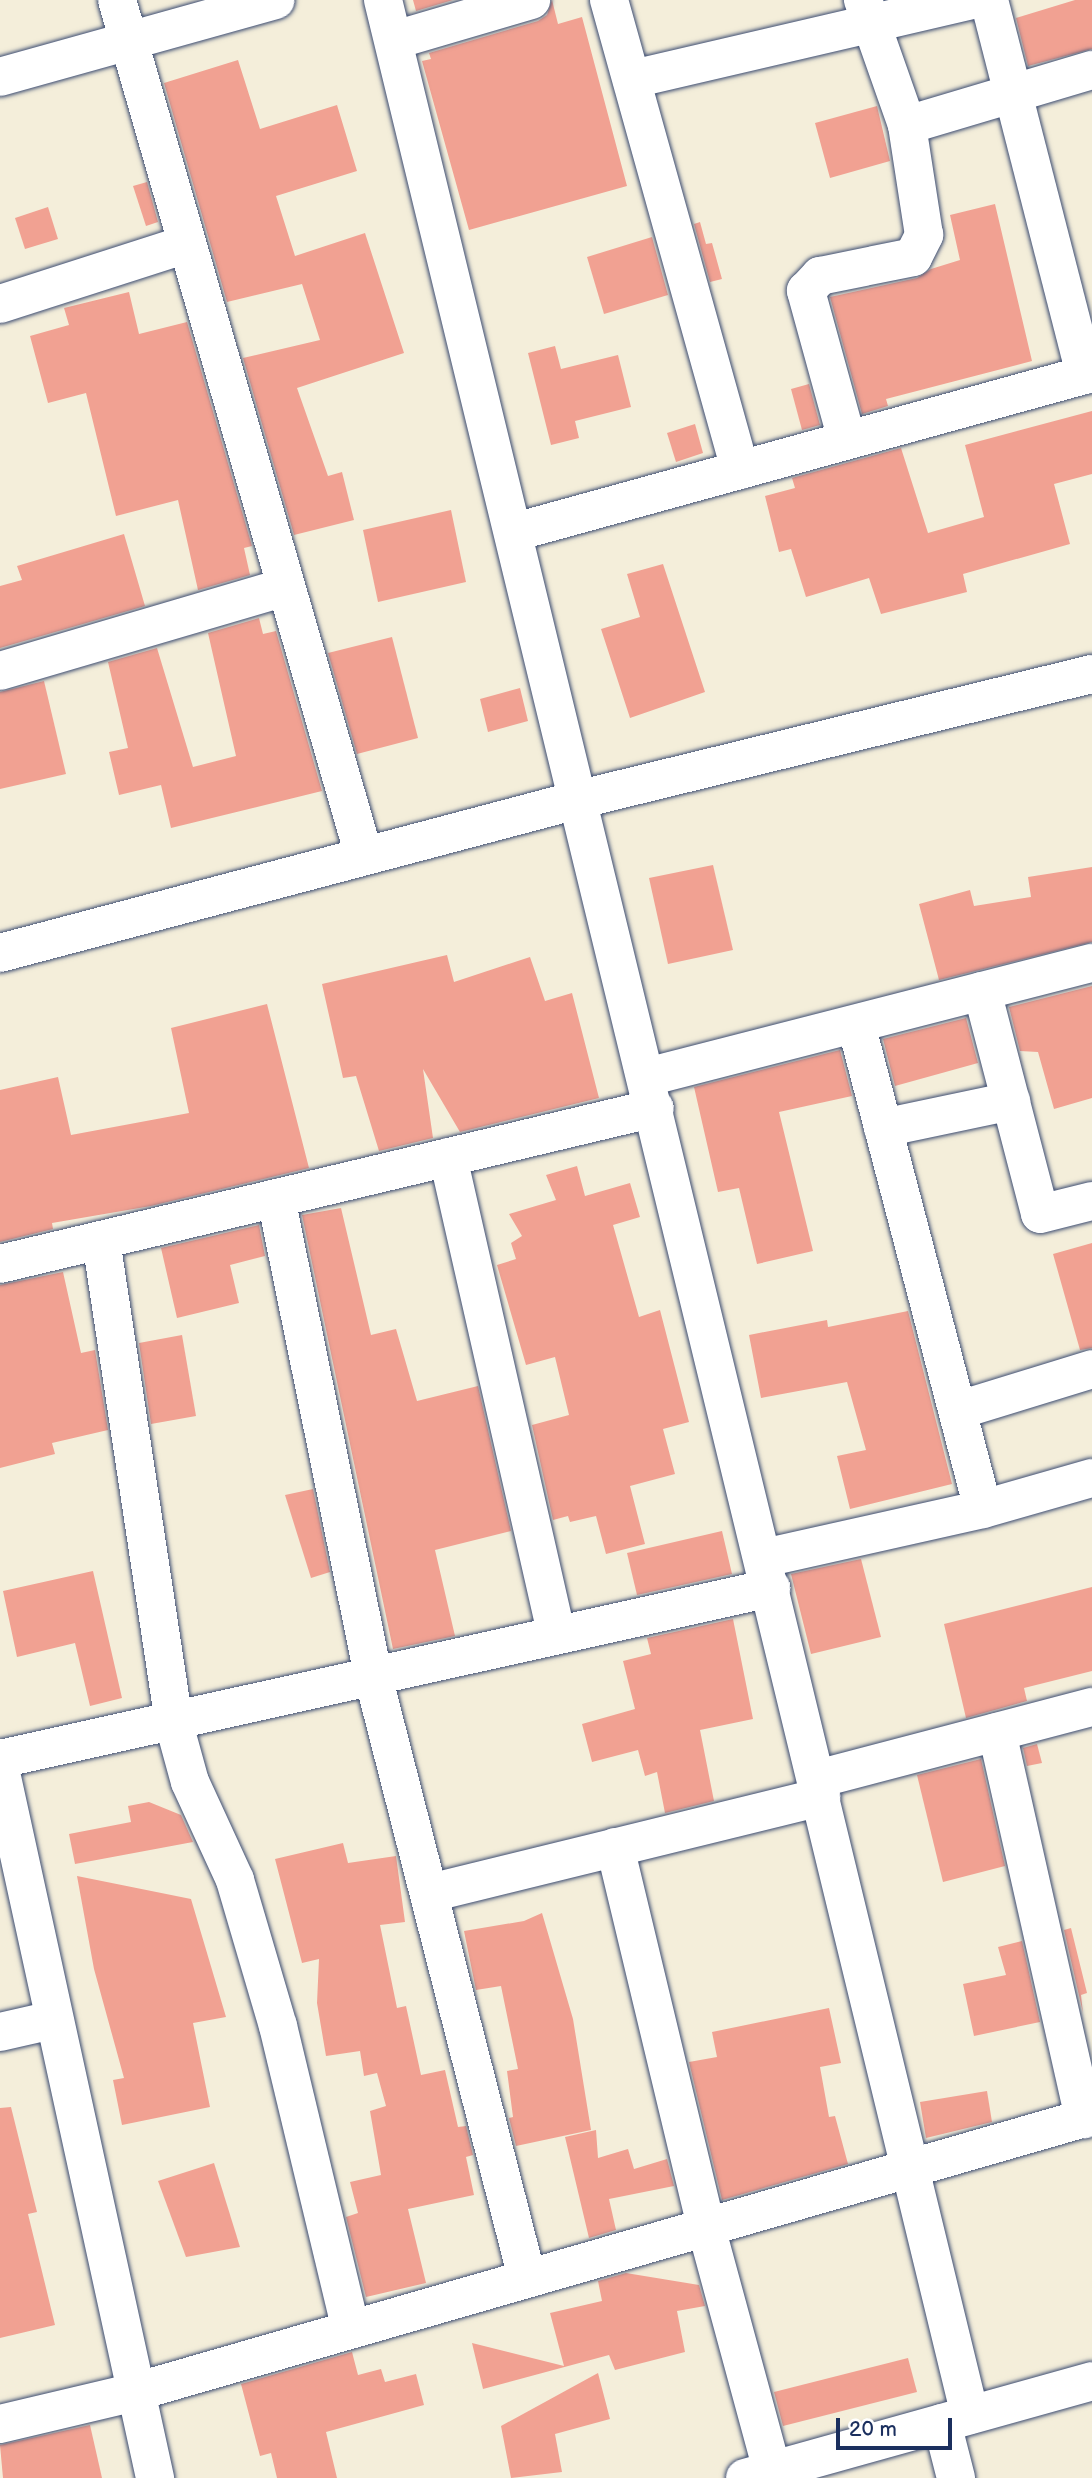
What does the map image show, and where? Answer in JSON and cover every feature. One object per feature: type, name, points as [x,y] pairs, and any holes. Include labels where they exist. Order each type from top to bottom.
[{"type":"street","points":[[117,0],[364,856]]},
{"type":"street","points":[[0,78],[275,0]]},
{"type":"street","points":[[383,0],[581,799],[910,2167],[956,2419],[956,2478]]},
{"type":"street","points":[[395,40],[531,0]]},
{"type":"street","points":[[609,0],[740,470]]},
{"type":"street","points":[[633,79],[867,12],[972,0]]},
{"type":"street","points":[[515,532],[1088,374],[989,0]]},
{"type":"street","points":[[847,440],[806,291],[820,276],[913,257],[922,246],[924,222],[908,125],[867,12]]},
{"type":"street","points":[[908,125],[1092,70]]},
{"type":"street","points":[[0,304],[187,244]]},
{"type":"street","points":[[0,671],[286,587]]},
{"type":"street","points":[[0,953],[581,799],[1092,674]]},
{"type":"street","points":[[0,1264],[448,1157],[856,1024],[1092,963]]},
{"type":"street","points":[[982,991],[1040,1214],[1092,1201]]},
{"type":"street","points":[[856,1024],[983,1509]]},
{"type":"street","points":[[883,1128],[1011,1101]]},
{"type":"street","points":[[448,1157],[557,1635]]},
{"type":"street","points":[[276,1198],[373,1676],[527,2278]]},
{"type":"street","points":[[101,1240],[174,1724],[190,1782],[235,1880],[278,2026],[351,2329]]},
{"type":"street","points":[[959,1410],[1092,1369]]},
{"type":"street","points":[[0,1759],[174,1724],[557,1635],[1092,1478]]},
{"type":"street","points":[[430,1893],[615,1847],[819,1788],[997,1732],[1092,1707]]},
{"type":"street","points":[[0,2424],[135,2392],[1088,2118],[997,1732]]},
{"type":"street","points":[[0,1768],[4,1806],[155,2478]]},
{"type":"street","points":[[615,1847],[706,2227],[758,2474],[1092,2381]]},
{"type":"street","points":[[0,2032],[53,2020]]},
{"type":"building","points":[[413,0],[453,0],[416,11]]},
{"type":"building","points":[[552,0],[558,24],[582,17],[627,186],[469,230],[422,61],[431,59],[429,53],[538,21],[547,15]]},
{"type":"building","points":[[1075,0],[1092,0],[1092,49],[1028,66],[1016,18]]},
{"type":"building","points":[[238,60],[260,129],[337,105],[357,171],[276,196],[295,256],[365,233],[404,353],[297,388],[328,476],[342,472],[354,520],[294,535],[243,358],[320,340],[302,284],[227,302],[164,83]]},
{"type":"building","points":[[877,106],[890,161],[830,178],[815,123]]},
{"type":"building","points":[[147,182],[158,222],[146,226],[133,186]]},
{"type":"building","points":[[995,204],[1032,361],[886,399],[888,406],[862,414],[830,297],[917,278],[931,269],[960,260],[950,215]]},
{"type":"building","points":[[48,207],[58,239],[25,249],[15,218]]},
{"type":"building","points":[[700,222],[706,244],[712,243],[722,279],[710,282],[694,224]]},
{"type":"building","points":[[652,237],[668,295],[604,314],[587,257]]},
{"type":"building","points":[[129,292],[139,334],[187,322],[252,546],[244,548],[250,575],[198,590],[178,500],[116,516],[86,393],[48,403],[30,336],[69,325],[64,308]]},
{"type":"building","points":[[555,346],[561,369],[618,355],[631,407],[575,421],[579,438],[551,445],[528,353]]},
{"type":"building","points":[[809,384],[820,425],[802,430],[791,389]]},
{"type":"building","points":[[1092,411],[1092,474],[1054,484],[1070,544],[963,574],[967,592],[881,614],[869,578],[806,597],[791,549],[779,552],[765,496],[795,488],[792,478],[901,448],[928,533],[984,517],[965,445]]},
{"type":"building","points":[[695,424],[703,453],[676,462],[667,433]]},
{"type":"building","points":[[451,510],[466,582],[378,602],[363,530]]},
{"type":"building","points":[[124,534],[145,606],[0,648],[0,586],[22,580],[17,566]]},
{"type":"building","points":[[663,564],[705,692],[630,718],[601,629],[640,617],[627,574]]},
{"type":"building","points":[[259,618],[263,634],[276,631],[322,791],[171,828],[161,785],[119,795],[109,752],[128,748],[108,662],[157,648],[193,767],[236,756],[208,633]]},
{"type":"building","points":[[392,637],[418,738],[357,754],[328,653]]},
{"type":"building","points":[[44,681],[66,774],[0,789],[0,692]]},
{"type":"building","points":[[520,688],[528,721],[488,732],[480,699]]},
{"type":"building","points":[[713,865],[733,950],[668,964],[649,878]]},
{"type":"building","points":[[1092,867],[1092,942],[939,980],[919,904],[970,890],[974,906],[1031,897],[1028,877]]},
{"type":"building","points":[[447,955],[454,982],[530,957],[545,1001],[572,993],[599,1098],[460,1132],[423,1069],[433,1138],[379,1151],[356,1076],[343,1078],[322,984]]},
{"type":"building","points":[[1092,986],[1092,1098],[1054,1109],[1038,1052],[1020,1051],[1009,1007]]},
{"type":"building","points":[[267,1004],[309,1168],[151,1206],[52,1223],[53,1229],[0,1242],[0,1090],[58,1077],[71,1135],[189,1113],[171,1028]]},
{"type":"building","points":[[966,1018],[978,1063],[895,1086],[883,1039]]},
{"type":"building","points":[[840,1050],[852,1096],[779,1112],[813,1251],[757,1264],[739,1188],[718,1192],[694,1087]]},
{"type":"building","points":[[577,1166],[585,1196],[630,1183],[640,1217],[613,1225],[639,1317],[660,1310],[689,1422],[663,1429],[675,1474],[630,1486],[645,1544],[606,1554],[596,1516],[570,1522],[568,1516],[553,1520],[532,1425],[569,1415],[555,1357],[526,1365],[497,1265],[516,1259],[511,1243],[522,1236],[509,1214],[556,1200],[546,1175]]},
{"type":"building","points":[[341,1208],[371,1335],[396,1329],[417,1401],[478,1386],[511,1531],[435,1550],[455,1636],[393,1649],[302,1215]]},
{"type":"building","points":[[259,1225],[265,1256],[230,1265],[239,1303],[177,1318],[161,1248]]},
{"type":"building","points":[[1092,1243],[1092,1348],[1080,1350],[1053,1254]]},
{"type":"building","points":[[63,1272],[81,1353],[95,1350],[108,1430],[52,1443],[55,1454],[0,1468],[0,1285]]},
{"type":"building","points":[[908,1311],[952,1484],[850,1509],[837,1456],[866,1450],[847,1382],[761,1398],[749,1335],[827,1320],[828,1327]]},
{"type":"building","points":[[182,1335],[196,1416],[151,1424],[139,1343]]},
{"type":"building","points":[[313,1489],[330,1572],[311,1578],[285,1495]]},
{"type":"building","points":[[722,1531],[732,1574],[637,1595],[627,1553]]},
{"type":"building","points":[[861,1559],[881,1637],[811,1654],[791,1574]]},
{"type":"building","points":[[93,1571],[122,1698],[90,1706],[75,1643],[17,1657],[3,1591]]},
{"type":"building","points":[[1092,1587],[1092,1671],[1024,1688],[1027,1701],[966,1718],[944,1624]]},
{"type":"building","points":[[733,1619],[753,1719],[700,1730],[714,1801],[665,1813],[657,1772],[645,1776],[638,1750],[592,1762],[582,1724],[635,1709],[623,1661],[651,1654],[647,1638]]},
{"type":"building","points":[[1037,1744],[1042,1763],[1027,1766],[1023,1748]]},
{"type":"building","points":[[981,1759],[1005,1866],[943,1882],[917,1775]]},
{"type":"building","points":[[149,1802],[181,1815],[193,1842],[75,1864],[69,1834],[131,1822],[128,1806]]},
{"type":"building","points":[[343,1843],[348,1863],[396,1856],[405,1922],[380,1925],[397,2008],[406,2006],[421,2075],[445,2070],[458,2127],[466,2126],[473,2155],[466,2157],[474,2195],[408,2209],[426,2283],[366,2297],[346,2217],[358,2213],[350,2182],[381,2175],[370,2111],[386,2106],[377,2073],[364,2076],[360,2051],[326,2056],[317,2003],[319,1959],[302,1963],[275,1859]]},
{"type":"building","points":[[77,1876],[191,1899],[226,2017],[193,2023],[210,2107],[122,2125],[113,2080],[124,2078],[94,1969]]},
{"type":"building","points":[[542,1913],[573,2019],[591,2130],[516,2146],[509,2118],[513,2117],[507,2071],[518,2069],[501,1986],[476,1990],[464,1931],[524,1921]]},
{"type":"building","points":[[1071,1928],[1087,1993],[1081,1995],[1083,2013],[1064,1930]]},
{"type":"building","points":[[1022,1941],[1040,2022],[974,2036],[963,1984],[1006,1975],[998,1947]]},
{"type":"building","points":[[829,2008],[841,2063],[820,2067],[829,2117],[835,2116],[848,2164],[722,2200],[689,2062],[717,2057],[712,2032]]},
{"type":"building","points":[[987,2091],[992,2122],[926,2138],[920,2102]]},
{"type":"building","points":[[11,2107],[37,2212],[28,2214],[55,2325],[0,2338],[0,2108]]},
{"type":"building","points":[[596,2130],[598,2158],[628,2149],[634,2169],[667,2159],[674,2186],[609,2199],[616,2230],[589,2238],[565,2137]]},
{"type":"building","points":[[214,2163],[240,2247],[186,2257],[158,2181]]},
{"type":"building","points":[[626,2273],[699,2285],[705,2306],[677,2311],[685,2352],[615,2370],[609,2355],[483,2389],[472,2343],[564,2366],[550,2313],[602,2301],[598,2281]]},
{"type":"building","points":[[352,2352],[358,2375],[381,2369],[385,2382],[416,2374],[424,2405],[326,2432],[337,2478],[277,2478],[271,2453],[260,2456],[241,2384]]},
{"type":"building","points":[[908,2358],[917,2392],[783,2426],[774,2392]]},
{"type":"building","points":[[598,2373],[610,2419],[555,2434],[562,2472],[511,2478],[501,2426]]},
{"type":"building","points":[[90,2425],[102,2478],[3,2478],[0,2445]]}]
